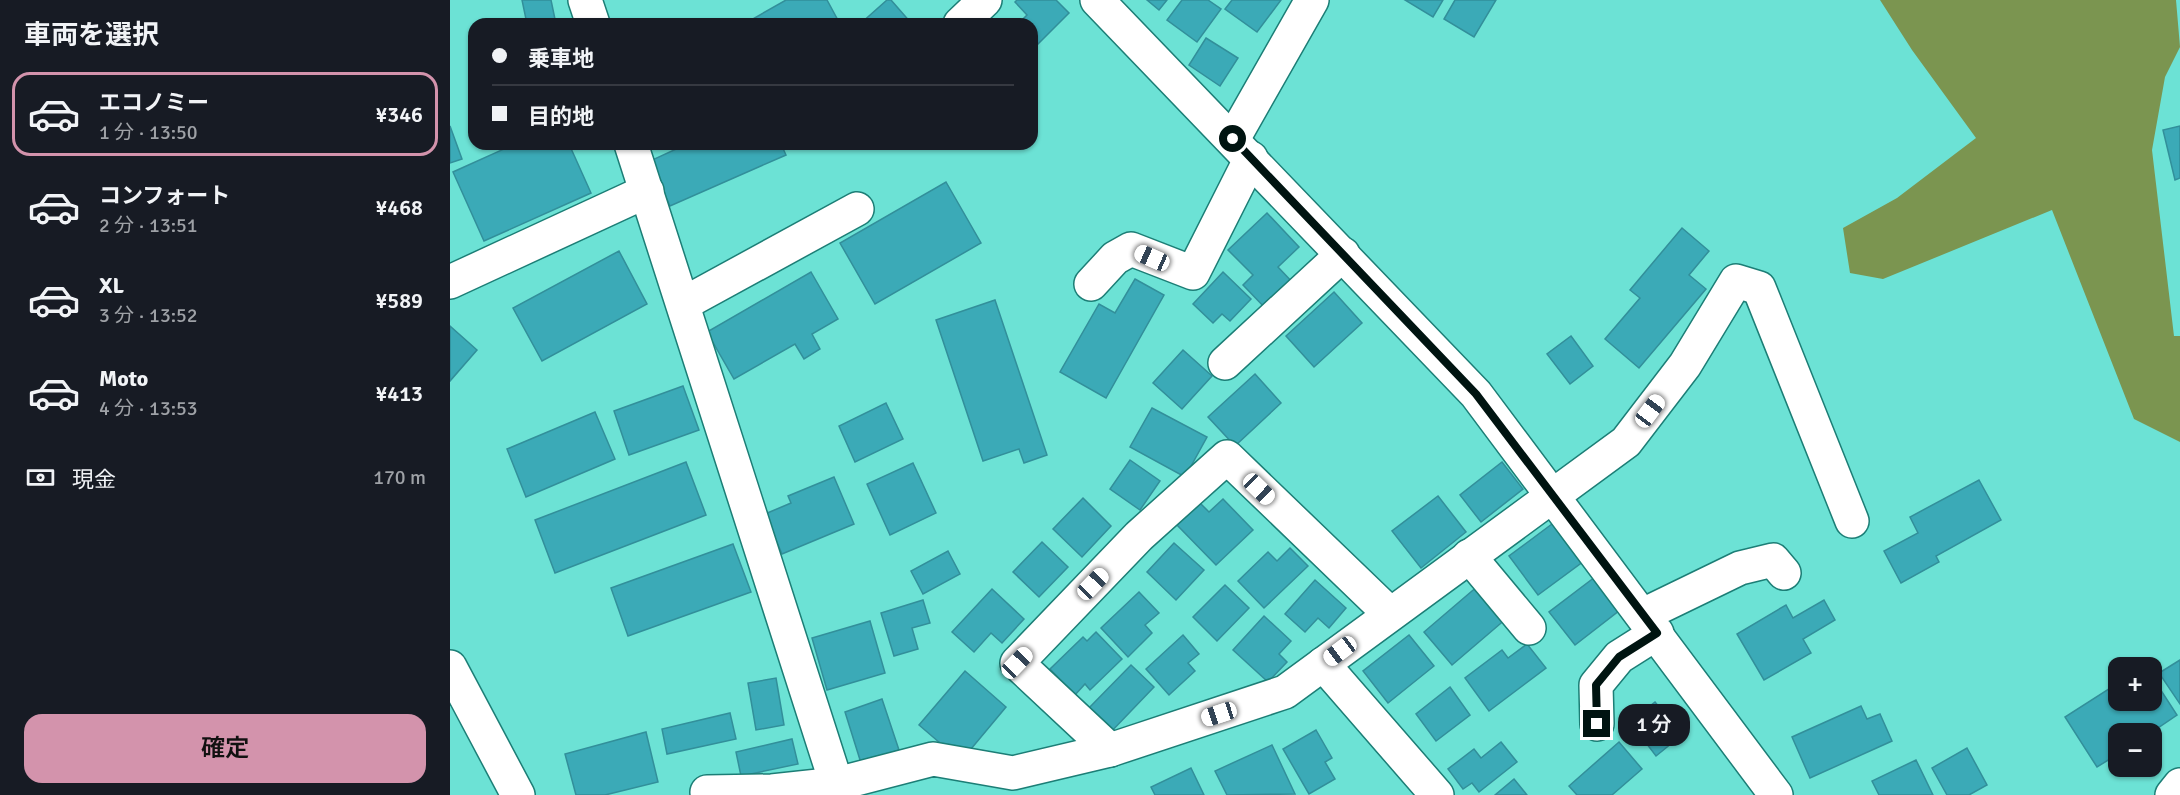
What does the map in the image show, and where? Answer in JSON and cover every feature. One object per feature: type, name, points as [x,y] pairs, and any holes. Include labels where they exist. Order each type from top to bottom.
[{"type":"street","points":[[585,0],[591,18]]},
{"type":"street","points":[[966,18],[985,0]]},
{"type":"street","points":[[1097,0],[1242,148],[1476,394],[1776,795]]},
{"type":"street","points":[[1091,284],[1115,258],[1131,249],[1193,273],[1242,148],[1312,0]]},
{"type":"street","points":[[634,150],[838,789]]},
{"type":"street","points":[[450,282],[646,191]]},
{"type":"street","points":[[683,304],[857,209]]},
{"type":"street","points":[[1225,363],[1343,254]]},
{"type":"street","points":[[707,792],[838,789],[933,759],[1013,773],[1110,750],[1285,692],[1552,494],[1626,442],[1685,365],[1736,280],[1759,288],[1852,520]]},
{"type":"street","points":[[1110,750],[1017,663],[1139,536],[1227,457],[1390,614]]},
{"type":"street","points":[[1469,556],[1529,628]]},
{"type":"street","points":[[1597,724],[1596,685],[1650,624],[1740,568],[1773,560],[1785,573]]},
{"type":"street","points":[[1323,664],[1437,795]]},
{"type":"street","points":[[450,667],[518,795]]},
{"type":"street","points":[[2172,795],[2180,785]]},
{"type":"green space","points":[[1880,0],[2176,0],[2180,47],[2165,77],[2152,150],[2174,336],[2180,336],[2180,442],[2134,419],[2052,210],[1883,279],[1850,273],[1843,228],[1897,198],[1976,138],[1912,50]]},
{"type":"building","points":[[522,0],[551,0],[555,18],[526,18]]},
{"type":"building","points":[[786,0],[827,0],[837,18],[754,18]]},
{"type":"building","points":[[887,0],[891,0],[907,18],[867,18]]},
{"type":"building","points":[[1017,0],[1056,0],[1069,13],[1038,44],[1038,18],[1024,18],[1027,15],[1015,2]]},
{"type":"building","points":[[1147,0],[1167,0],[1159,10]]},
{"type":"building","points":[[1182,0],[1208,0],[1221,9],[1197,42],[1167,20]]},
{"type":"building","points":[[1232,0],[1281,0],[1257,32],[1225,9]]},
{"type":"building","points":[[1405,0],[1443,0],[1433,17]]},
{"type":"building","points":[[1455,0],[1496,0],[1474,37],[1444,19]]},
{"type":"building","points":[[1206,38],[1238,58],[1220,86],[1189,65]]},
{"type":"building","points":[[450,126],[462,159],[450,163]]},
{"type":"building","points":[[2180,126],[2180,178],[2175,180],[2163,130]]},
{"type":"building","points":[[502,150],[572,150],[591,193],[484,241],[453,172]]},
{"type":"building","points":[[674,150],[784,150],[786,155],[670,206],[650,161]]},
{"type":"building","points":[[946,182],[981,243],[875,304],[840,243]]},
{"type":"building","points":[[1267,213],[1299,247],[1278,267],[1295,285],[1268,311],[1243,285],[1253,275],[1228,250]]},
{"type":"building","points":[[1682,228],[1709,251],[1689,275],[1706,289],[1639,368],[1605,339],[1640,298],[1630,290]]},
{"type":"building","points":[[619,251],[647,304],[542,361],[513,308]]},
{"type":"building","points":[[811,272],[838,319],[812,334],[820,349],[804,359],[795,344],[734,379],[707,332]]},
{"type":"building","points":[[1223,272],[1251,299],[1230,321],[1222,314],[1213,323],[1193,304]]},
{"type":"building","points":[[1135,279],[1164,295],[1106,398],[1060,372],[1099,304],[1115,313]]},
{"type":"building","points":[[1334,292],[1362,323],[1314,367],[1286,336]]},
{"type":"building","points":[[995,300],[1047,455],[1024,463],[1019,449],[983,461],[936,320]]},
{"type":"building","points":[[450,326],[477,350],[450,381]]},
{"type":"building","points":[[1571,336],[1593,366],[1570,384],[1547,354]]},
{"type":"building","points":[[1183,350],[1212,376],[1182,409],[1153,383]]},
{"type":"building","points":[[1255,374],[1281,403],[1235,446],[1208,417]]},
{"type":"building","points":[[683,386],[699,430],[629,455],[614,411]]},
{"type":"building","points":[[886,403],[903,439],[855,462],[839,426]]},
{"type":"building","points":[[1152,408],[1207,437],[1185,477],[1130,447]]},
{"type":"building","points":[[595,412],[615,459],[526,497],[507,449]]},
{"type":"building","points":[[1130,460],[1160,481],[1140,510],[1110,489]]},
{"type":"building","points":[[686,462],[706,515],[555,573],[535,520]]},
{"type":"building","points":[[1502,462],[1523,489],[1481,522],[1460,495]]},
{"type":"building","points":[[913,463],[936,513],[890,535],[867,484]]},
{"type":"building","points":[[834,477],[854,524],[782,554],[765,514],[791,503],[788,496]]},
{"type":"building","points":[[1979,480],[2001,520],[1936,556],[1939,562],[1901,583],[1884,551],[1918,533],[1910,517]]},
{"type":"building","points":[[1438,496],[1466,532],[1421,568],[1392,531]]},
{"type":"building","points":[[1083,498],[1111,526],[1082,557],[1053,529]]},
{"type":"building","points":[[1223,499],[1253,530],[1216,565],[1177,525],[1200,503],[1209,512]]},
{"type":"building","points":[[1556,521],[1584,561],[1538,595],[1509,556]]},
{"type":"building","points":[[1042,542],[1068,567],[1039,597],[1013,572]]},
{"type":"building","points":[[1174,543],[1204,570],[1176,600],[1147,572]]},
{"type":"building","points":[[733,544],[751,592],[628,636],[611,588]]},
{"type":"building","points":[[1290,548],[1308,566],[1264,608],[1238,581],[1268,552],[1277,561]]},
{"type":"building","points":[[948,551],[960,574],[923,594],[911,571]]},
{"type":"building","points":[[1595,577],[1620,610],[1575,645],[1549,612]]},
{"type":"building","points":[[1315,580],[1346,608],[1329,628],[1318,618],[1305,632],[1285,614]]},
{"type":"building","points":[[1225,585],[1249,608],[1217,641],[1193,617]]},
{"type":"building","points":[[1479,585],[1507,618],[1452,665],[1424,632]]},
{"type":"building","points":[[992,589],[1024,619],[1002,643],[991,633],[974,652],[952,632]]},
{"type":"building","points":[[1139,592],[1159,613],[1145,625],[1152,633],[1128,657],[1101,628]]},
{"type":"building","points":[[923,600],[930,623],[912,628],[918,649],[894,656],[881,613]]},
{"type":"building","points":[[1824,600],[1835,620],[1803,639],[1811,653],[1764,680],[1737,634],[1786,605],[1793,618]]},
{"type":"building","points":[[1264,616],[1291,641],[1279,654],[1287,662],[1268,682],[1233,650]]},
{"type":"building","points":[[870,621],[885,673],[827,690],[812,638]]},
{"type":"building","points":[[1096,632],[1122,659],[1090,690],[1085,684],[1075,695],[1050,669],[1083,637],[1087,641]]},
{"type":"building","points":[[1183,635],[1199,654],[1188,663],[1195,671],[1169,695],[1146,669]]},
{"type":"building","points":[[1409,635],[1434,666],[1388,703],[1363,671]]},
{"type":"building","points":[[1527,644],[1546,668],[1489,711],[1465,678],[1502,650],[1508,658]]},
{"type":"building","points":[[2180,660],[2180,704],[2162,677],[2162,671]]},
{"type":"building","points":[[1131,665],[1154,687],[1109,734],[1086,711]]},
{"type":"building","points":[[965,671],[1006,707],[961,761],[919,725]]},
{"type":"building","points":[[776,678],[784,725],[756,730],[748,683]]},
{"type":"building","points":[[1450,687],[1470,715],[1436,741],[1416,714]]},
{"type":"building","points":[[2108,689],[2108,711],[2162,711],[2162,692],[2177,715],[2162,725],[2162,723],[2108,723],[2108,760],[2097,767],[2065,717]]},
{"type":"building","points":[[882,699],[899,750],[861,763],[845,712]]},
{"type":"building","points":[[1655,702],[1682,735],[1656,756],[1630,722]]},
{"type":"building","points":[[1861,706],[1867,719],[1880,714],[1892,741],[1810,778],[1792,737]]},
{"type":"building","points":[[730,713],[736,739],[667,754],[662,729]]},
{"type":"building","points":[[1316,730],[1332,758],[1325,762],[1335,779],[1309,794],[1283,749]]},
{"type":"building","points":[[646,732],[658,782],[605,795],[576,795],[565,754]]},
{"type":"building","points":[[792,739],[798,764],[741,776],[736,752]]},
{"type":"building","points":[[1501,742],[1517,762],[1479,792],[1472,783],[1463,789],[1448,769],[1474,749],[1481,758]]},
{"type":"building","points":[[1619,742],[1642,769],[1612,795],[1577,795],[1569,786]]},
{"type":"building","points":[[1272,745],[1295,794],[1227,795],[1215,771]]},
{"type":"building","points":[[1967,748],[1987,785],[1969,795],[1947,795],[1932,768]]},
{"type":"building","points":[[1916,760],[1933,795],[1879,795],[1872,781]]},
{"type":"building","points":[[1191,768],[1204,795],[1155,795],[1151,787]]},
{"type":"building","points":[[1514,779],[1527,795],[1495,795]]},
{"type":"route","points":[[1233,139],[1476,394],[1657,633],[1619,657],[1596,685],[1597,724]]}]
